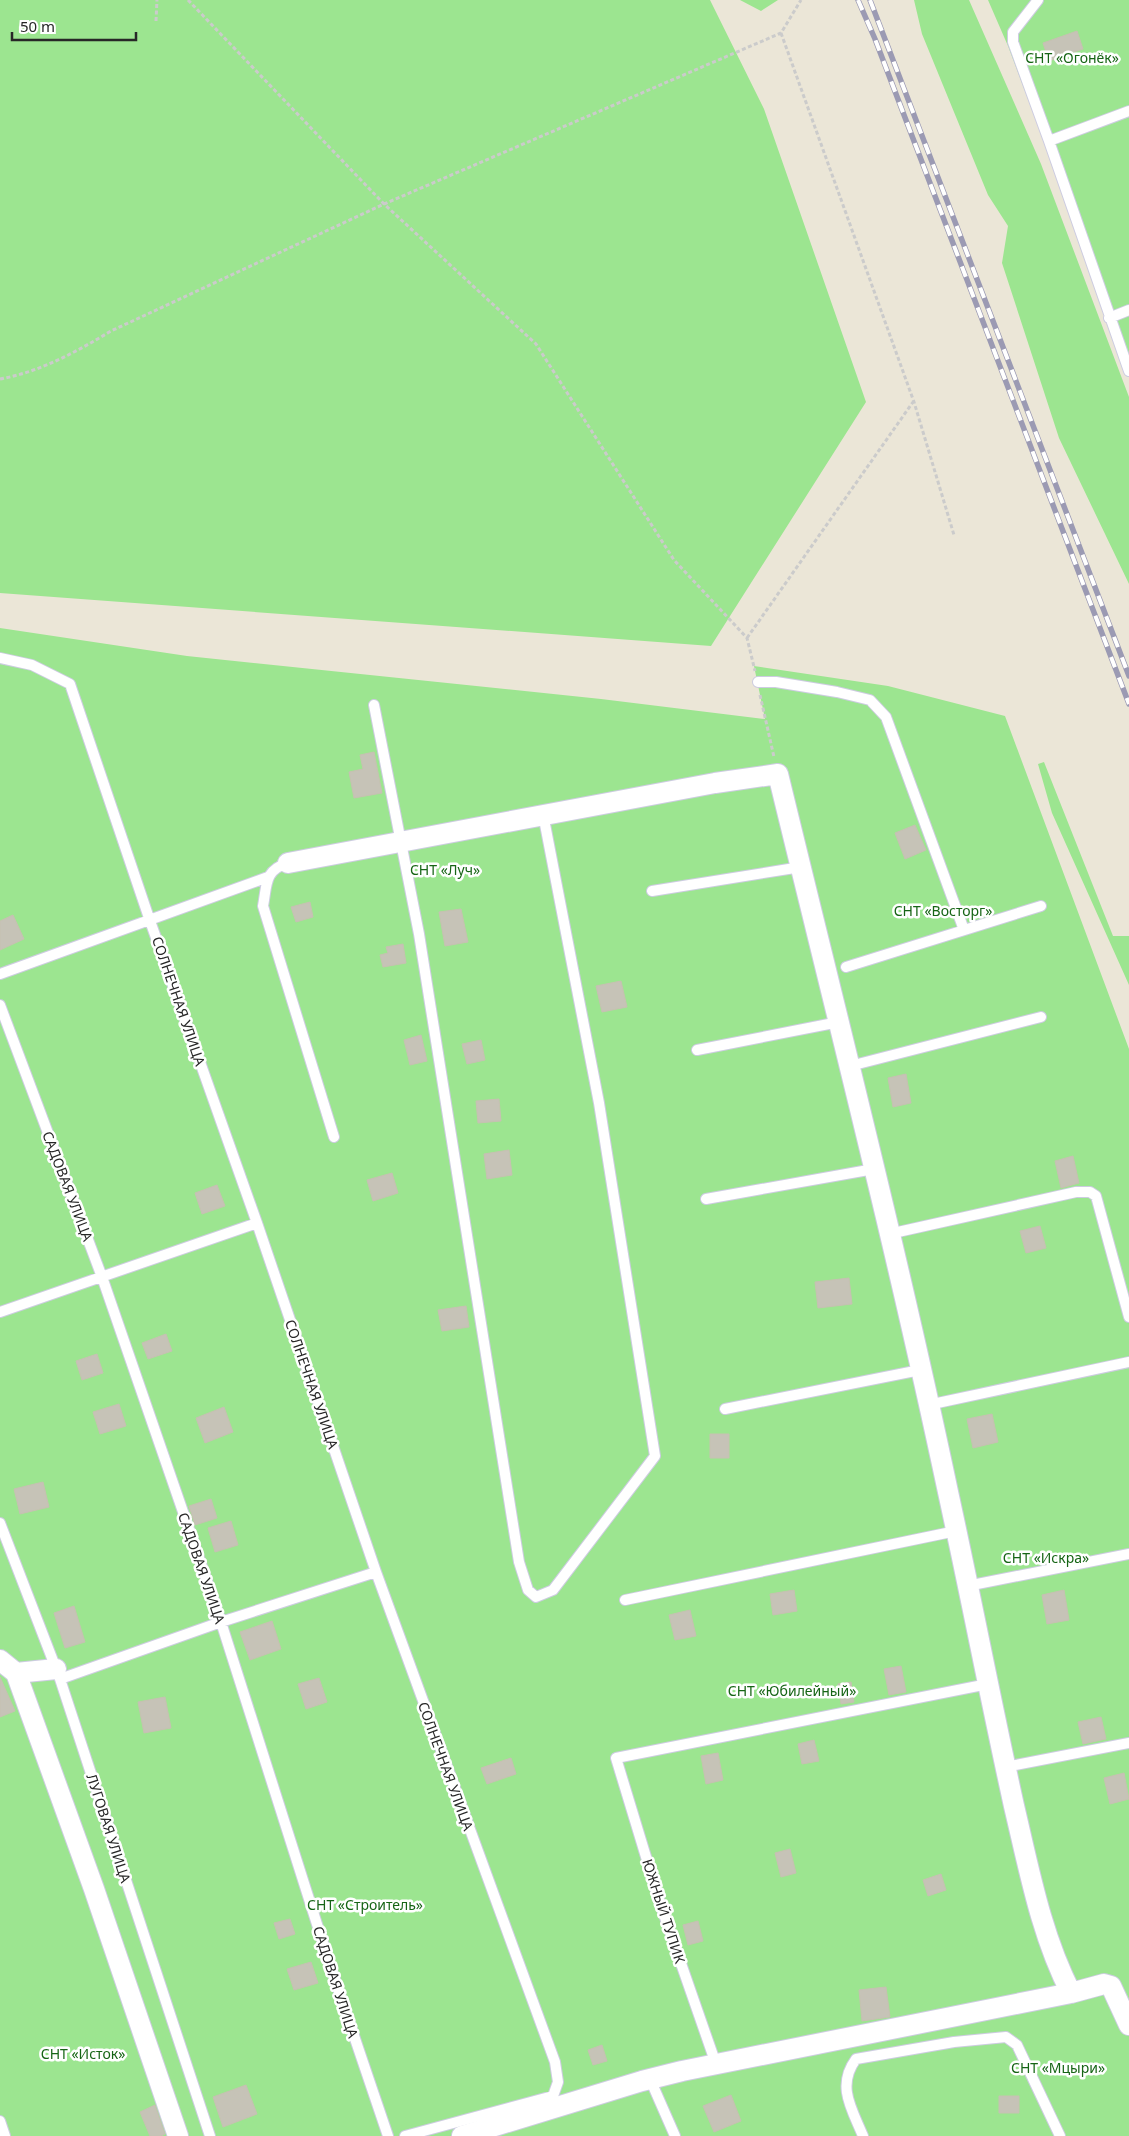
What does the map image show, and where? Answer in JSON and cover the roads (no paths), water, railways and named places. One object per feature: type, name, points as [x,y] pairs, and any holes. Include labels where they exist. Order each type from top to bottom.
[{"type":"street","points":[[288,863],[715,782],[778,774],[889,1234],[956,1531],[1005,1767],[1036,1898],[1057,1962],[1071,1993]]},
{"type":"street","points":[[0,1660],[16,1673],[94,1889],[178,2136]]},
{"type":"street","points":[[16,1673],[58,1674]]},
{"type":"street","points":[[462,2136],[492,2131],[650,2079],[1071,1993],[1104,1984],[1111,1986],[1129,2025]]},
{"type":"lane","points":[[1038,0],[1013,32],[1013,42],[1129,371]]},
{"type":"lane","points":[[1049,140],[1129,112]]},
{"type":"lane","points":[[1110,318],[1129,310]]},
{"type":"lane","name":"СОЛНЕЧНАЯ УЛИЦА","points":[[0,658],[32,665],[70,684],[376,1572],[555,2062],[558,2082],[553,2096],[405,2136]]},
{"type":"lane","points":[[758,682],[776,682],[870,700],[886,717],[964,930]]},
{"type":"lane","points":[[374,705],[420,944],[519,1562],[528,1590],[536,1597],[553,1590],[655,1456],[599,1102],[543,814]]},
{"type":"lane","points":[[288,863],[276,867],[268,877],[263,906],[334,1137]]},
{"type":"lane","points":[[652,891],[801,867]]},
{"type":"lane","points":[[0,974],[150,918],[268,877]]},
{"type":"lane","points":[[846,967],[1041,906]]},
{"type":"lane","name":"САДОВАЯ УЛИЦА","points":[[0,1005],[102,1277],[221,1622],[329,1962],[388,2136]]},
{"type":"lane","points":[[850,1066],[1041,1017]]},
{"type":"lane","points":[[697,1050],[839,1022]]},
{"type":"lane","points":[[706,1199],[874,1169]]},
{"type":"lane","points":[[889,1234],[1076,1192],[1090,1192],[1096,1196],[1129,1318]]},
{"type":"lane","points":[[0,1312],[257,1223]]},
{"type":"lane","points":[[928,1405],[1129,1362]]},
{"type":"lane","points":[[725,1409],[920,1370]]},
{"type":"lane","name":"ЛУГОВАЯ УЛИЦА","points":[[0,1523],[58,1674],[210,2136]]},
{"type":"lane","points":[[625,1600],[956,1531]]},
{"type":"lane","points":[[967,1586],[1129,1554]]},
{"type":"lane","points":[[58,1674],[376,1572]]},
{"type":"lane","name":"ЮЖНЫЙ ТУПИК","points":[[716,2064],[660,1903],[616,1758],[988,1684]]},
{"type":"lane","points":[[1005,1767],[1129,1743]]},
{"type":"lane","points":[[863,2136],[848,2100],[846,2086],[849,2068],[856,2059],[954,2042],[1006,2037],[1017,2045],[1060,2136]]},
{"type":"lane","points":[[650,2079],[675,2136]]},
{"type":"lane","points":[[0,2121],[5,2136]]},
{"type":"railway","points":[[858,0],[875,39],[1129,704]]},
{"type":"railway","points":[[870,0],[1129,676]]},
{"type":"park label","name":"СНТ «Огонёк»","points":[[1072,57]]},
{"type":"park label","name":"СНТ «Луч»","points":[[445,869]]},
{"type":"park label","name":"СНТ «Восторг»","points":[[943,910]]},
{"type":"park label","name":"СНТ «Искра»","points":[[1046,1557]]},
{"type":"park label","name":"СНТ «Юбилейный»","points":[[792,1690]]},
{"type":"park label","name":"СНТ «Строитель»","points":[[365,1904]]},
{"type":"park label","name":"СНТ «Исток»","points":[[83,2053]]},
{"type":"park label","name":"СНТ «Мцыри»","points":[[1058,2067]]}]
